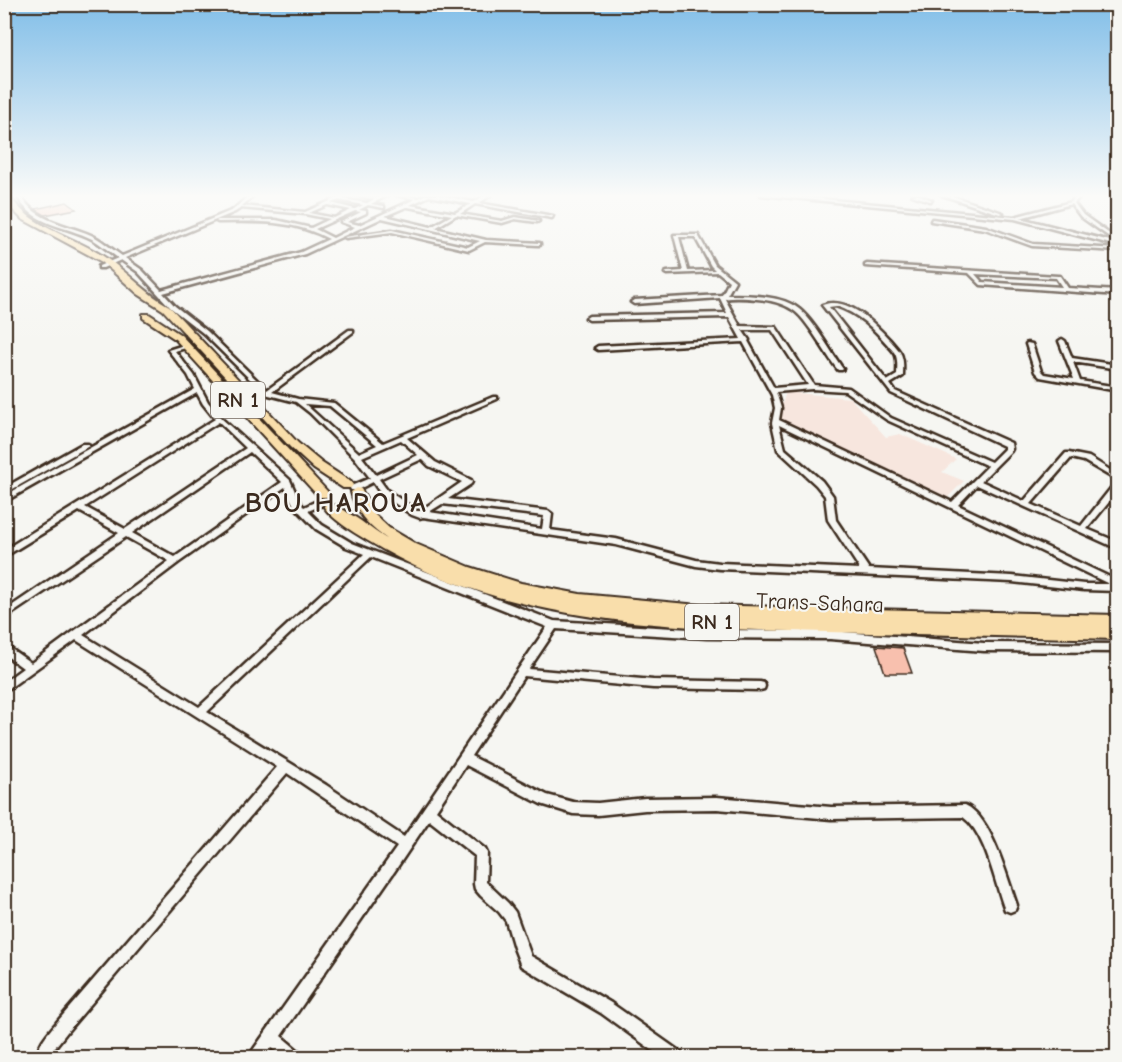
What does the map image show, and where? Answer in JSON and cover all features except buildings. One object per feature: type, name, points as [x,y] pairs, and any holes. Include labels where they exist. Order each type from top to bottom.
[{"type":"highway","name":"Trans-Sahara","points":[[64,245],[104,265],[150,300],[169,308],[294,446],[318,466],[352,488],[360,508],[376,524],[425,554],[497,580],[550,593],[594,600],[698,609],[1118,621]]},
{"type":"highway","name":"Trans-Sahara","points":[[78,245],[89,250],[104,265],[142,309],[173,332],[187,346],[325,501],[359,530],[435,571],[510,597],[572,610],[628,618],[693,622],[1118,633]]},
{"type":"highway","points":[[142,309],[157,316],[169,308]]},
{"type":"highway","points":[[335,486],[352,488],[355,499],[347,505],[325,501],[335,486]]},
{"type":"street","points":[[103,245],[122,257],[160,291],[169,308],[205,332],[267,393],[298,401],[332,404],[382,446]]},
{"type":"street","points":[[104,265],[152,245]]},
{"type":"street","points":[[122,257],[154,245]]},
{"type":"street","points":[[160,291],[269,262],[319,245]]},
{"type":"street","points":[[450,245],[469,249],[477,245]]},
{"type":"street","points":[[677,245],[686,273]]},
{"type":"street","points":[[702,245],[712,266],[732,283],[721,297]]},
{"type":"street","points":[[1031,245],[1118,250]]},
{"type":"street","points":[[867,265],[1058,277],[1066,289]]},
{"type":"street","points":[[667,273],[718,271]]},
{"type":"street","points":[[970,272],[981,283],[1118,293]]},
{"type":"street","points":[[721,297],[773,390],[778,408],[776,421],[782,450],[819,483],[829,496],[832,520],[867,573]]},
{"type":"street","points":[[634,302],[721,297],[762,299],[791,306],[798,311],[840,369]]},
{"type":"street","points":[[886,384],[900,376],[899,355],[866,320],[846,309],[825,305],[886,384],[905,400],[1008,445],[1008,449],[953,506]]},
{"type":"street","points":[[589,318],[731,315]]},
{"type":"street","points":[[739,328],[775,329],[812,387]]},
{"type":"street","points":[[267,393],[351,331]]},
{"type":"street","points":[[598,348],[746,340]]},
{"type":"street","points":[[1062,341],[1078,383]]},
{"type":"street","points":[[1029,344],[1040,375],[1118,389]]},
{"type":"street","points":[[187,346],[171,350],[219,419],[287,482],[303,510],[319,527],[349,545],[370,554],[553,625],[707,634],[830,635],[984,647],[1118,648]]},
{"type":"street","points":[[1070,360],[1118,367]]},
{"type":"street","points":[[4,492],[52,468],[196,387]]},
{"type":"street","points":[[773,390],[812,387],[851,391],[889,420],[992,465]]},
{"type":"street","points":[[358,456],[495,398]]},
{"type":"street","points":[[298,401],[358,456],[384,492],[402,506],[420,515],[634,545],[696,563],[1118,586]]},
{"type":"street","points":[[4,554],[219,419]]},
{"type":"street","points":[[776,421],[1118,586]]},
{"type":"street","points":[[402,438],[445,471],[468,482],[420,515]]},
{"type":"street","points":[[4,616],[251,448]]},
{"type":"street","points":[[1026,504],[1070,454],[1086,459],[1118,479]]},
{"type":"street","points":[[352,488],[423,456]]},
{"type":"street","points":[[4,500],[52,468]]},
{"type":"street","points":[[4,688],[175,561],[287,482]]},
{"type":"street","points":[[976,482],[1118,546]]},
{"type":"street","points":[[1082,530],[1118,485]]},
{"type":"street","points":[[303,510],[325,501]]},
{"type":"street","points":[[442,501],[548,514],[546,532]]},
{"type":"street","points":[[79,507],[175,561]]},
{"type":"street","points":[[199,713],[370,554]]},
{"type":"street","points":[[256,1058],[405,845],[553,625]]},
{"type":"street","points":[[75,635],[405,845]]},
{"type":"street","points":[[4,648],[30,668]]},
{"type":"street","points":[[521,672],[653,684],[760,686]]},
{"type":"street","points":[[464,758],[546,800],[573,808],[598,809],[645,804],[717,803],[831,813],[965,811],[976,820],[985,837],[1010,905]]},
{"type":"street","points":[[45,1058],[45,1049],[68,1018],[285,767]]},
{"type":"street","points":[[428,811],[481,853],[480,884],[490,897],[500,902],[508,912],[520,951],[526,960],[606,1008],[677,1058]]},
{"type":"street","points":[[271,1037],[296,1058]]},
{"type":"shaded area","points":[[786,392],[850,398],[886,437],[900,434],[956,459],[942,472],[964,481],[946,499],[777,420]]},
{"type":"district","name":"BOU HAROUA","points":[[336,503]]}]
